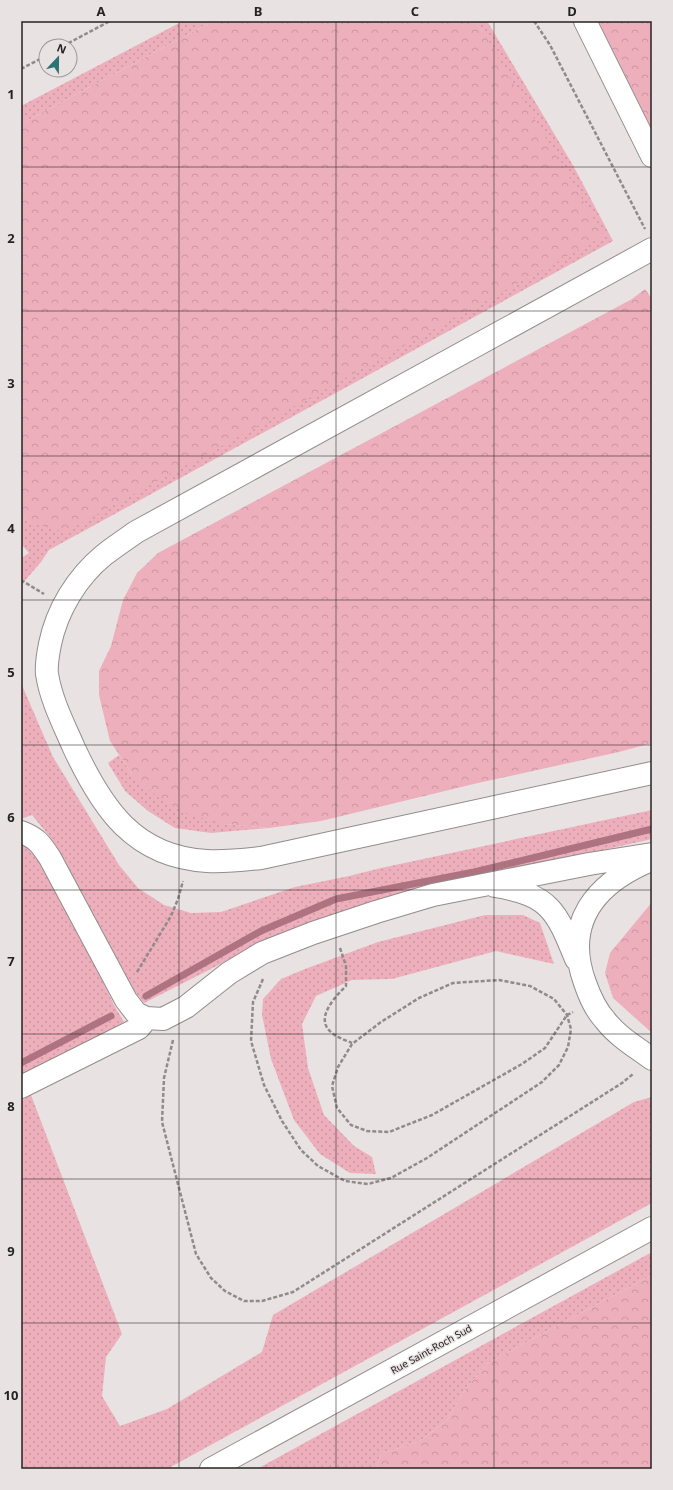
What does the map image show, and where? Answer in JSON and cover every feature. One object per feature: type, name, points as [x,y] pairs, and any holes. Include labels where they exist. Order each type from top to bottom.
[{"type":"street","points":[[585,21],[652,156]]},
{"type":"street","points":[[650,242],[136,532],[103,556],[79,580],[64,605],[52,632],[47,674],[59,716],[81,763],[107,808],[123,827],[141,841],[158,850],[182,857],[205,861],[230,861],[261,858],[652,773]]},
{"type":"street","points":[[21,832],[32,836],[41,844],[50,858],[123,994],[136,1013],[146,1018],[163,1019],[186,1007],[229,973],[262,953],[332,926],[433,895],[589,864],[652,854]]},
{"type":"street","points":[[580,967],[578,942],[581,924],[587,909],[598,894],[612,881],[635,867],[652,860]]},
{"type":"street","points":[[486,885],[513,889],[530,895],[545,904],[554,913],[561,923],[580,967],[592,1003],[605,1021],[623,1038],[650,1058]]},
{"type":"street","points":[[21,1087],[139,1028],[146,1018]]},
{"type":"street","name":"Rue Saint-Roch Sud","points":[[211,1469],[652,1228]]},
{"type":"path","points":[[78,38],[110,21]]},
{"type":"path","points":[[534,21],[550,45],[650,242]]},
{"type":"path","points":[[21,69],[38,60]]},
{"type":"path","points":[[21,580],[64,605]]},
{"type":"path","points":[[123,994],[172,916],[189,858]]},
{"type":"path","points":[[332,926],[346,966],[346,986],[331,1002],[324,1018],[328,1029],[338,1037],[352,1044]]},
{"type":"path","points":[[264,976],[253,1002],[251,1041],[264,1084],[282,1121],[300,1150],[318,1166],[345,1181],[368,1184],[391,1178],[427,1158],[542,1082],[559,1064],[568,1047],[571,1029],[567,1015],[554,999],[530,986],[499,980],[453,983],[419,998],[381,1022],[352,1044],[338,1067],[332,1086],[337,1108],[351,1125],[367,1132],[389,1132],[432,1115],[522,1064],[545,1048],[567,1015],[592,1003]]},
{"type":"path","points":[[180,1010],[164,1078],[162,1122],[196,1254],[211,1278],[225,1291],[244,1301],[262,1301],[293,1292],[611,1090],[634,1073],[650,1058]]},
{"type":"green space","points":[[183,21],[213,21],[21,124],[21,106],[74,78],[78,78],[78,76]]},
{"type":"green space","points":[[213,21],[474,21],[483,32],[604,236],[65,532],[30,522],[21,515],[21,124]]},
{"type":"green space","points":[[474,21],[487,21],[574,167],[613,241],[49,550],[41,562],[21,585],[21,558],[29,553],[21,544],[21,515],[30,522],[483,32]]},
{"type":"green space","points":[[598,21],[652,21],[652,132]]},
{"type":"green space","points":[[645,289],[652,299],[652,743],[321,821],[269,828],[225,824],[187,814],[155,795],[132,774],[110,741],[99,695],[99,671],[111,646],[123,600],[137,573],[158,553],[632,299]]},
{"type":"green space","points":[[21,683],[53,757],[119,865],[138,888],[164,905],[191,913],[221,912],[295,887],[652,810],[652,839],[367,903],[262,943],[144,1003],[136,993],[82,906],[50,837],[32,815],[21,819]]},
{"type":"green space","points":[[119,755],[132,774],[225,824],[269,828],[211,833],[175,828],[148,811],[125,791],[108,763]]},
{"type":"green space","points":[[21,843],[40,854],[114,1005],[124,1022],[21,1077]]},
{"type":"green space","points":[[652,902],[652,1033],[613,998],[605,973],[610,953]]},
{"type":"green space","points":[[485,915],[523,915],[540,923],[554,964],[496,951],[392,979],[352,980],[316,996],[302,1024],[308,1068],[324,1115],[354,1146],[372,1157],[376,1174],[350,1173],[320,1154],[294,1120],[271,1059],[262,1015],[263,999],[281,979],[305,969],[378,942]]},
{"type":"green space","points":[[31,1095],[122,1334],[106,1357],[102,1396],[120,1426],[167,1409],[262,1352],[273,1315],[634,1102],[652,1097],[652,1203],[167,1469],[21,1469],[21,1101]]},
{"type":"green space","points":[[652,1252],[652,1275],[488,1363],[466,1388],[447,1420],[420,1441],[381,1454],[376,1469],[257,1469]]},
{"type":"green space","points":[[652,1275],[652,1469],[376,1469],[381,1454],[420,1441],[447,1420],[466,1388],[488,1363]]},
{"type":"waterway","points":[[146,996],[261,931],[336,899],[474,872],[652,829]]},
{"type":"waterway","points":[[21,1063],[111,1016]]}]
